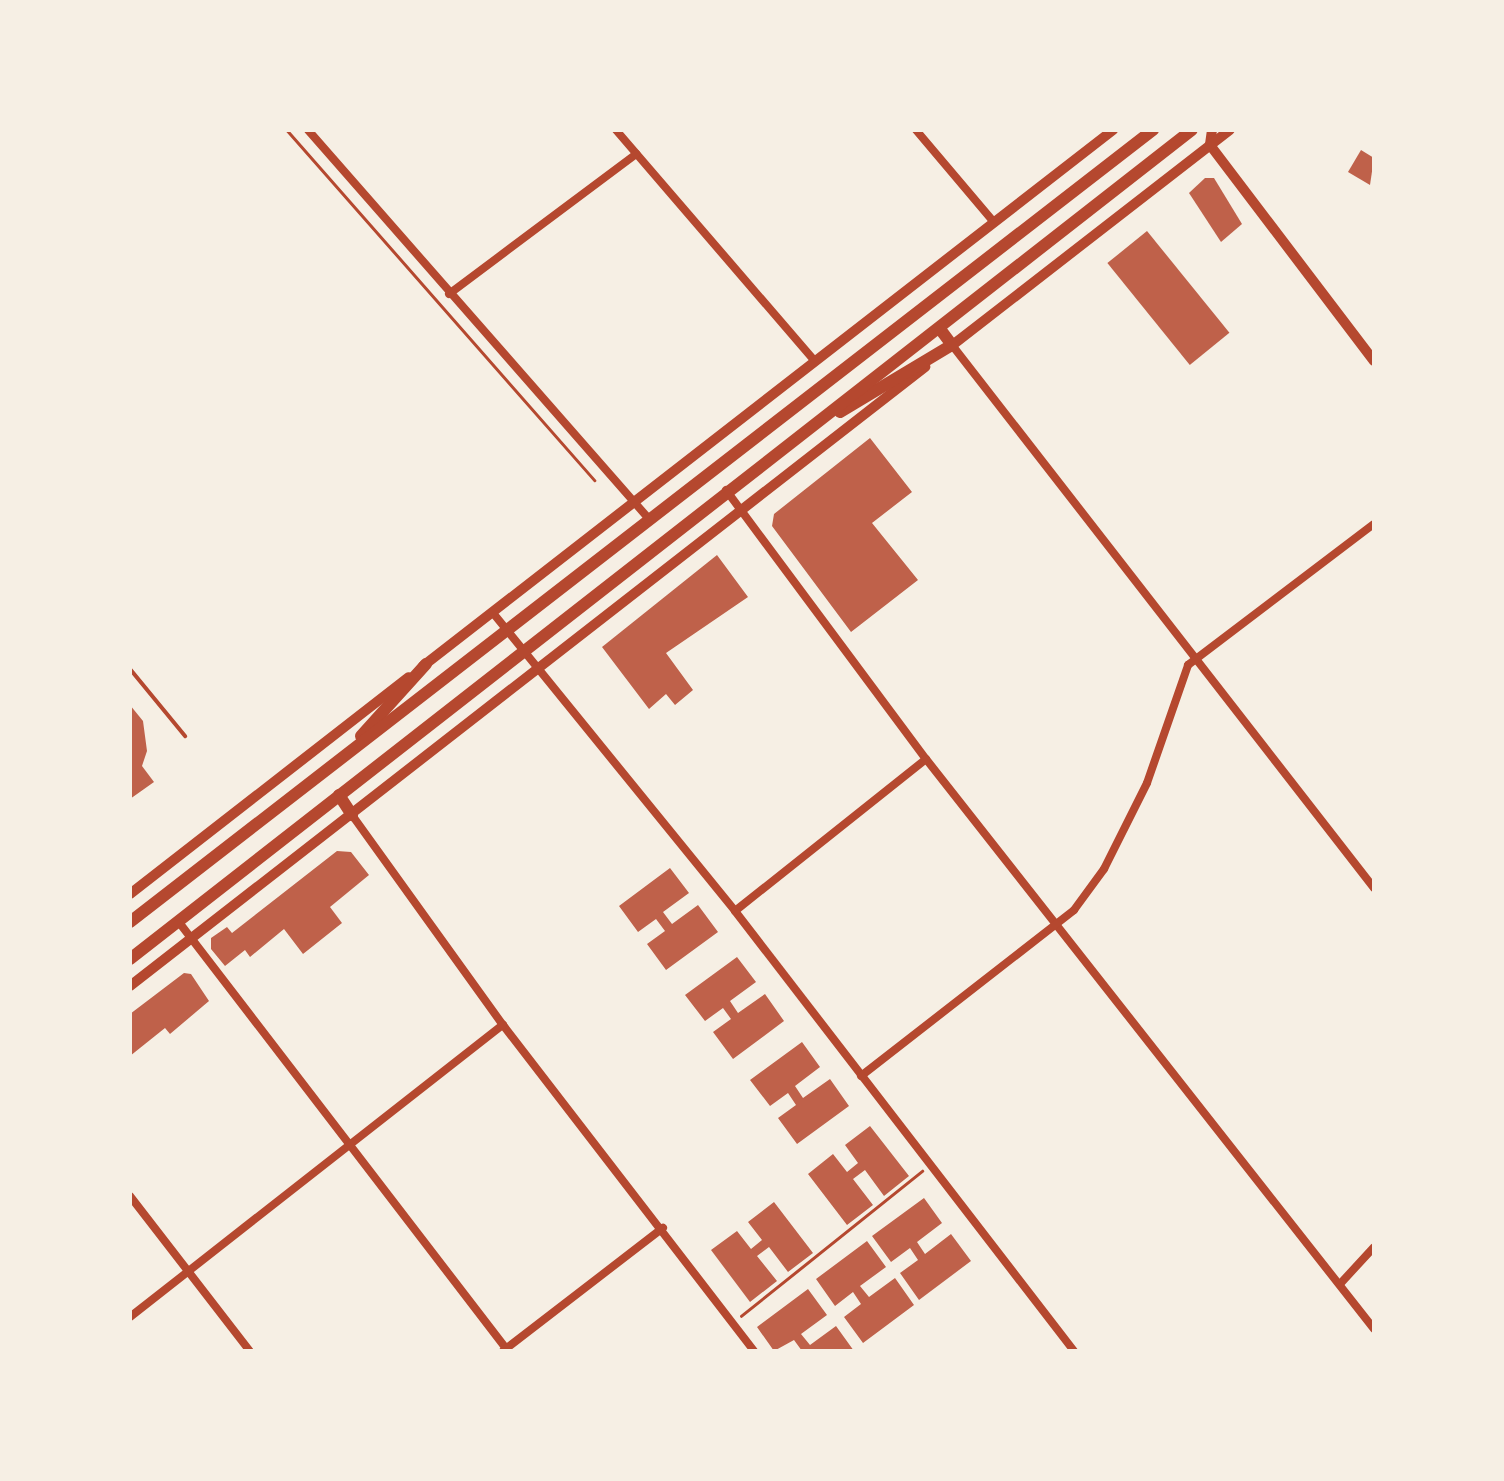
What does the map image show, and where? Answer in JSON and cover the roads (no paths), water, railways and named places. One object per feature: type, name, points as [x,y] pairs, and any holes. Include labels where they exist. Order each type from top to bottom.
[{"type":"main road","points":[[130,922],[1153,130]]},
{"type":"main road","points":[[130,959],[786,443],[1192,130]]},
{"type":"main road","points":[[786,443],[952,346],[939,328]]},
{"type":"main road","points":[[680,495],[695,515]]},
{"type":"main road","points":[[334,765],[426,664]]},
{"type":"main road","points":[[339,795],[352,815]]},
{"type":"street","points":[[308,130],[648,519]]},
{"type":"street","points":[[616,130],[813,359]]},
{"type":"street","points":[[916,130],[993,221]]},
{"type":"street","points":[[130,894],[813,359],[1113,130]]},
{"type":"street","points":[[1212,130],[1210,145],[1374,361]]},
{"type":"street","points":[[130,986],[1230,130]]},
{"type":"street","points":[[449,294],[636,154]]},
{"type":"street","points":[[952,346],[1374,888]]},
{"type":"street","points":[[726,490],[926,759],[1374,1329]]},
{"type":"street","points":[[861,1076],[1057,926],[1104,869],[1146,782],[1178,690],[1196,657],[1374,524]]},
{"type":"street","points":[[493,613],[734,911],[1074,1351]]},
{"type":"street","points":[[734,911],[926,759]]},
{"type":"street","points":[[352,815],[503,1025],[754,1351]]},
{"type":"street","points":[[178,921],[354,1144],[506,1350],[663,1228]]},
{"type":"street","points":[[130,1317],[503,1025]]},
{"type":"street","points":[[130,1196],[250,1351]]},
{"type":"street","points":[[1340,1284],[1374,1247]]},
{"type":"lane","points":[[130,669],[186,736]]}]
